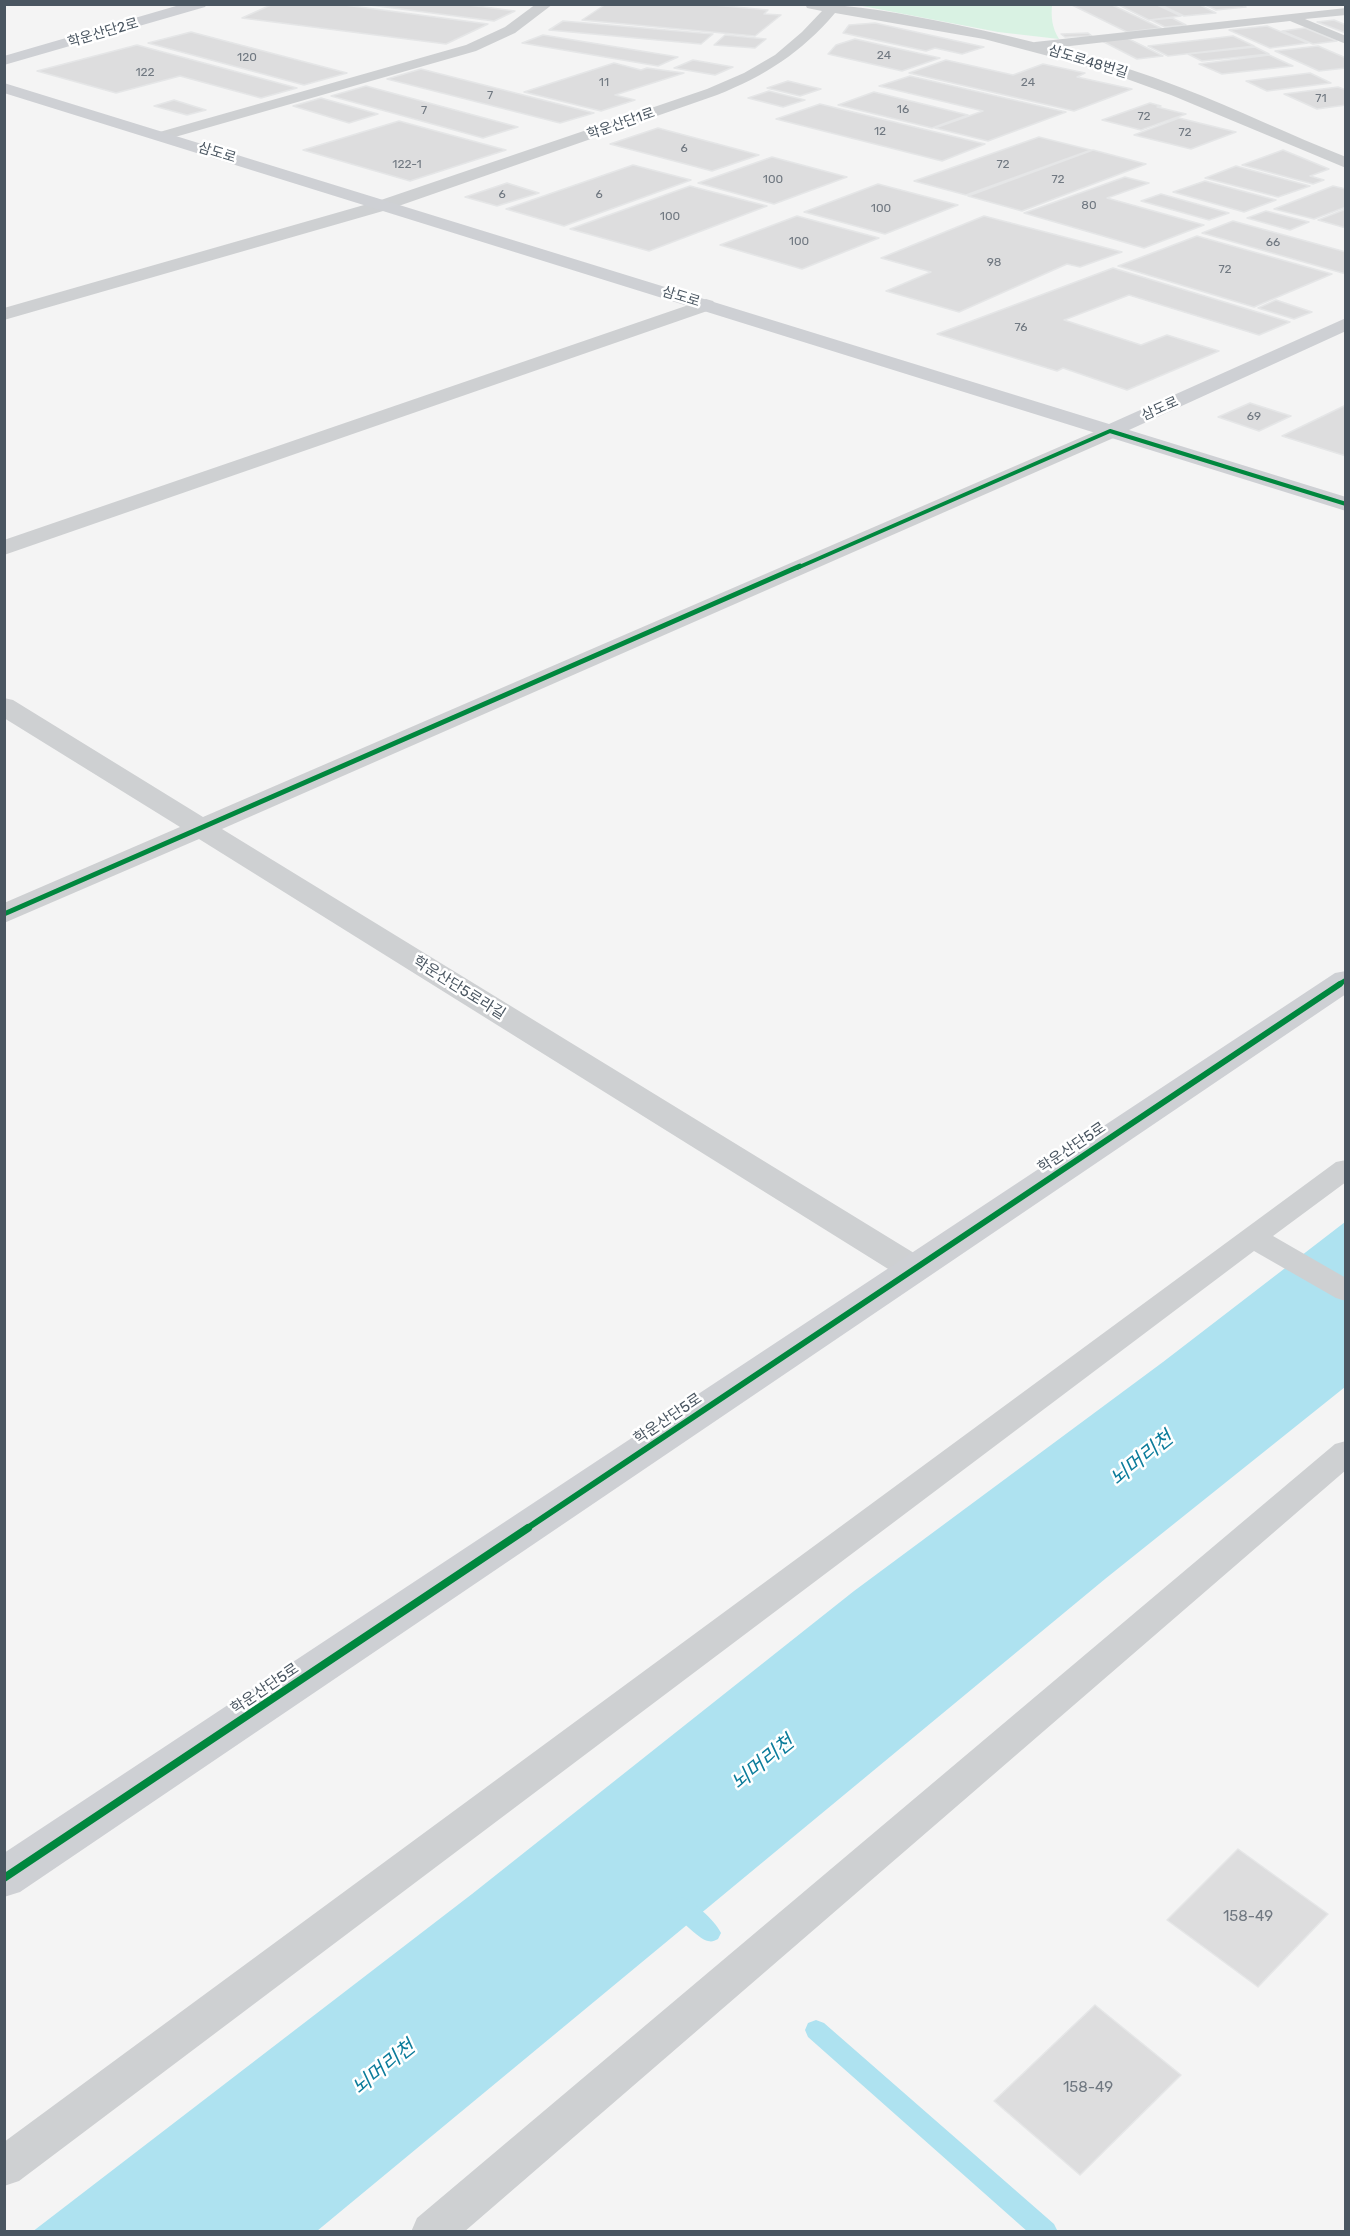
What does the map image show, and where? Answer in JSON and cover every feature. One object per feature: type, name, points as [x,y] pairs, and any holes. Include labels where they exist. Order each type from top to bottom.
[{"type":"street","name":"학운산단2로","points":[[4,61],[200,4]]},
{"type":"street","points":[[162,136],[471,48],[524,22],[546,4]]},
{"type":"street","points":[[808,4],[834,6],[1035,46]]},
{"type":"street","name":"학운산단1로","points":[[4,314],[384,205],[733,84],[758,73],[791,52],[834,6]]},
{"type":"street","name":"삼도로48번길","points":[[1035,46],[1153,83],[1346,163]]},
{"type":"street","name":"삼도로","points":[[4,88],[1110,431],[1346,324]]},
{"type":"street","points":[[4,548],[706,305]]},
{"type":"street","points":[[4,914],[1110,431],[1346,504]]},
{"type":"street","name":"학운산단5로라길","points":[[4,706],[914,1269]]},
{"type":"street","name":"학운산단5로","points":[[4,1878],[1346,980]]},
{"type":"lane","name":"삼도로48번길","points":[[1035,46],[1346,11]]},
{"type":"lane","points":[[1291,17],[1346,41]]},
{"type":"lane","points":[[4,2167],[1346,1168]]},
{"type":"lane","points":[[1254,1238],[1346,1291]]},
{"type":"lane","points":[[432,2232],[1346,1452]]},
{"type":"green space","points":[[857,5],[1052,5],[1052,22],[1059,39],[998,32]]},
{"type":"water","name":"뇌머리천","points":[[1345,1222],[1345,1387],[1105,1579],[317,2231],[32,2232],[472,1894],[854,1591],[1163,1362]]},
{"type":"building","points":[[273,4],[337,4],[488,24],[446,44],[242,18]]},
{"type":"building","points":[[362,4],[461,4],[515,11],[494,21]]},
{"type":"building","points":[[606,4],[703,4],[768,10],[764,14],[781,15],[755,36],[582,20]]},
{"type":"building","points":[[1070,4],[1110,4],[1161,28],[1127,32]]},
{"type":"building","points":[[1117,4],[1155,4],[1181,16],[1149,20]]},
{"type":"building","points":[[1159,4],[1198,4],[1216,13],[1184,16]]},
{"type":"building","points":[[1203,4],[1241,4],[1246,7],[1216,10]]},
{"type":"building","points":[[1172,18],[1186,25],[1165,27],[1151,20]]},
{"type":"building","points":[[1334,20],[1346,25],[1346,33],[1317,22]]},
{"type":"building","points":[[563,21],[713,34],[701,44],[549,30]]},
{"type":"building","points":[[875,23],[984,47],[962,54],[935,48],[926,51],[843,33],[849,25]]},
{"type":"building","points":[[1267,26],[1308,43],[1270,48],[1229,30]]},
{"type":"building","points":[[1305,28],[1337,41],[1313,44],[1282,31]]},
{"type":"building","points":[[191,32],[347,73],[304,85],[148,43]]},
{"type":"building","points":[[1088,33],[1092,36],[1065,37],[1061,34]]},
{"type":"building","points":[[543,35],[678,57],[658,66],[522,43]]},
{"type":"building","points":[[725,35],[766,39],[755,48],[714,45]]},
{"type":"building","points":[[1233,36],[1254,46],[1168,56],[1148,46]]},
{"type":"building","points":[[1127,38],[1163,56],[1137,59],[1102,41]]},
{"type":"building","points":[[855,39],[940,58],[902,71],[828,54],[836,45]]},
{"type":"building","points":[[137,45],[297,88],[261,98],[180,76],[116,93],[37,71]]},
{"type":"building","points":[[1318,46],[1346,58],[1346,68],[1319,71],[1275,51]]},
{"type":"building","points":[[1255,47],[1269,54],[1202,61],[1188,54]]},
{"type":"building","points":[[1269,55],[1293,66],[1222,74],[1199,64]]},
{"type":"building","points":[[693,60],[733,67],[715,75],[674,68]]},
{"type":"building","points":[[946,60],[1013,75],[1043,64],[1085,73],[1077,77],[1132,89],[1074,111],[909,73]]},
{"type":"building","points":[[614,63],[641,70],[647,68],[684,73],[615,95],[635,100],[601,111],[524,92]]},
{"type":"building","points":[[421,69],[594,113],[560,123],[387,79]]},
{"type":"building","points":[[1310,73],[1331,83],[1267,91],[1246,81]]},
{"type":"building","points":[[910,76],[1066,112],[988,141],[935,128],[983,111],[879,86]]},
{"type":"building","points":[[788,81],[821,89],[800,96],[767,88]]},
{"type":"building","points":[[366,86],[518,127],[483,138],[331,96]]},
{"type":"building","points":[[1338,87],[1346,90],[1346,105],[1317,109],[1284,94]]},
{"type":"building","points":[[769,91],[805,100],[783,107],[748,98]]},
{"type":"building","points":[[874,92],[968,115],[932,128],[838,105]]},
{"type":"building","points":[[321,98],[378,114],[349,123],[293,106]]},
{"type":"building","points":[[174,100],[206,110],[187,115],[154,106]]},
{"type":"building","points":[[1150,103],[1186,114],[1141,130],[1102,120]]},
{"type":"building","points":[[820,104],[985,144],[942,161],[776,119]]},
{"type":"building","points":[[1179,118],[1236,132],[1191,149],[1134,135]]},
{"type":"building","points":[[399,121],[506,150],[410,181],[303,150]]},
{"type":"building","points":[[658,128],[759,155],[712,171],[610,144]]},
{"type":"building","points":[[1039,137],[1091,150],[966,195],[914,181]]},
{"type":"building","points":[[1093,150],[1146,164],[1022,211],[968,196]]},
{"type":"building","points":[[1283,150],[1329,169],[1310,176],[1324,180],[1313,184],[1242,165]]},
{"type":"building","points":[[772,157],[847,177],[774,204],[698,183]]},
{"type":"building","points":[[633,165],[691,180],[564,226],[506,209]]},
{"type":"building","points":[[1236,166],[1310,186],[1278,197],[1205,178]]},
{"type":"building","points":[[1125,177],[1149,183],[1107,198],[1204,225],[1144,248],[1024,213]]},
{"type":"building","points":[[1205,181],[1276,200],[1244,212],[1173,192]]},
{"type":"building","points":[[507,183],[539,193],[497,206],[465,197]]},
{"type":"building","points":[[878,184],[958,205],[885,234],[804,212]]},
{"type":"building","points":[[690,186],[767,206],[649,251],[570,229]]},
{"type":"building","points":[[1333,186],[1346,189],[1346,207],[1314,219],[1274,209]]},
{"type":"building","points":[[1161,194],[1229,213],[1209,220],[1141,201]]},
{"type":"building","points":[[1346,209],[1346,228],[1318,220]]},
{"type":"building","points":[[1266,211],[1309,222],[1290,230],[1247,218]]},
{"type":"building","points":[[797,216],[879,238],[802,269],[720,245]]},
{"type":"building","points":[[984,216],[1122,252],[1080,267],[1067,264],[959,312],[886,291],[931,272],[881,258]]},
{"type":"building","points":[[1233,221],[1346,252],[1346,274],[1202,233]]},
{"type":"building","points":[[1197,236],[1332,274],[1254,307],[1118,266]]},
{"type":"building","points":[[1113,268],[1290,322],[1259,335],[1129,295],[1064,320],[1141,345],[1167,335],[1219,351],[1127,390],[1063,368],[1057,371],[937,334]]},
{"type":"building","points":[[1276,300],[1312,312],[1294,319],[1258,308]]},
{"type":"building","points":[[1250,403],[1291,416],[1259,431],[1218,417]]},
{"type":"building","points":[[1346,405],[1346,456],[1282,436]]},
{"type":"building","points":[[1238,1849],[1328,1914],[1258,1987],[1167,1920]]},
{"type":"building","points":[[1095,2005],[1181,2075],[1080,2175],[994,2101]]},
{"type":"waterway","points":[[679,1905],[710,1933]]},
{"type":"waterway","points":[[816,2030],[1046,2232]]},
{"type":"cycle path","points":[[4,914],[1110,431],[1346,504]]},
{"type":"cycle path","points":[[4,1878],[1346,980]]}]
